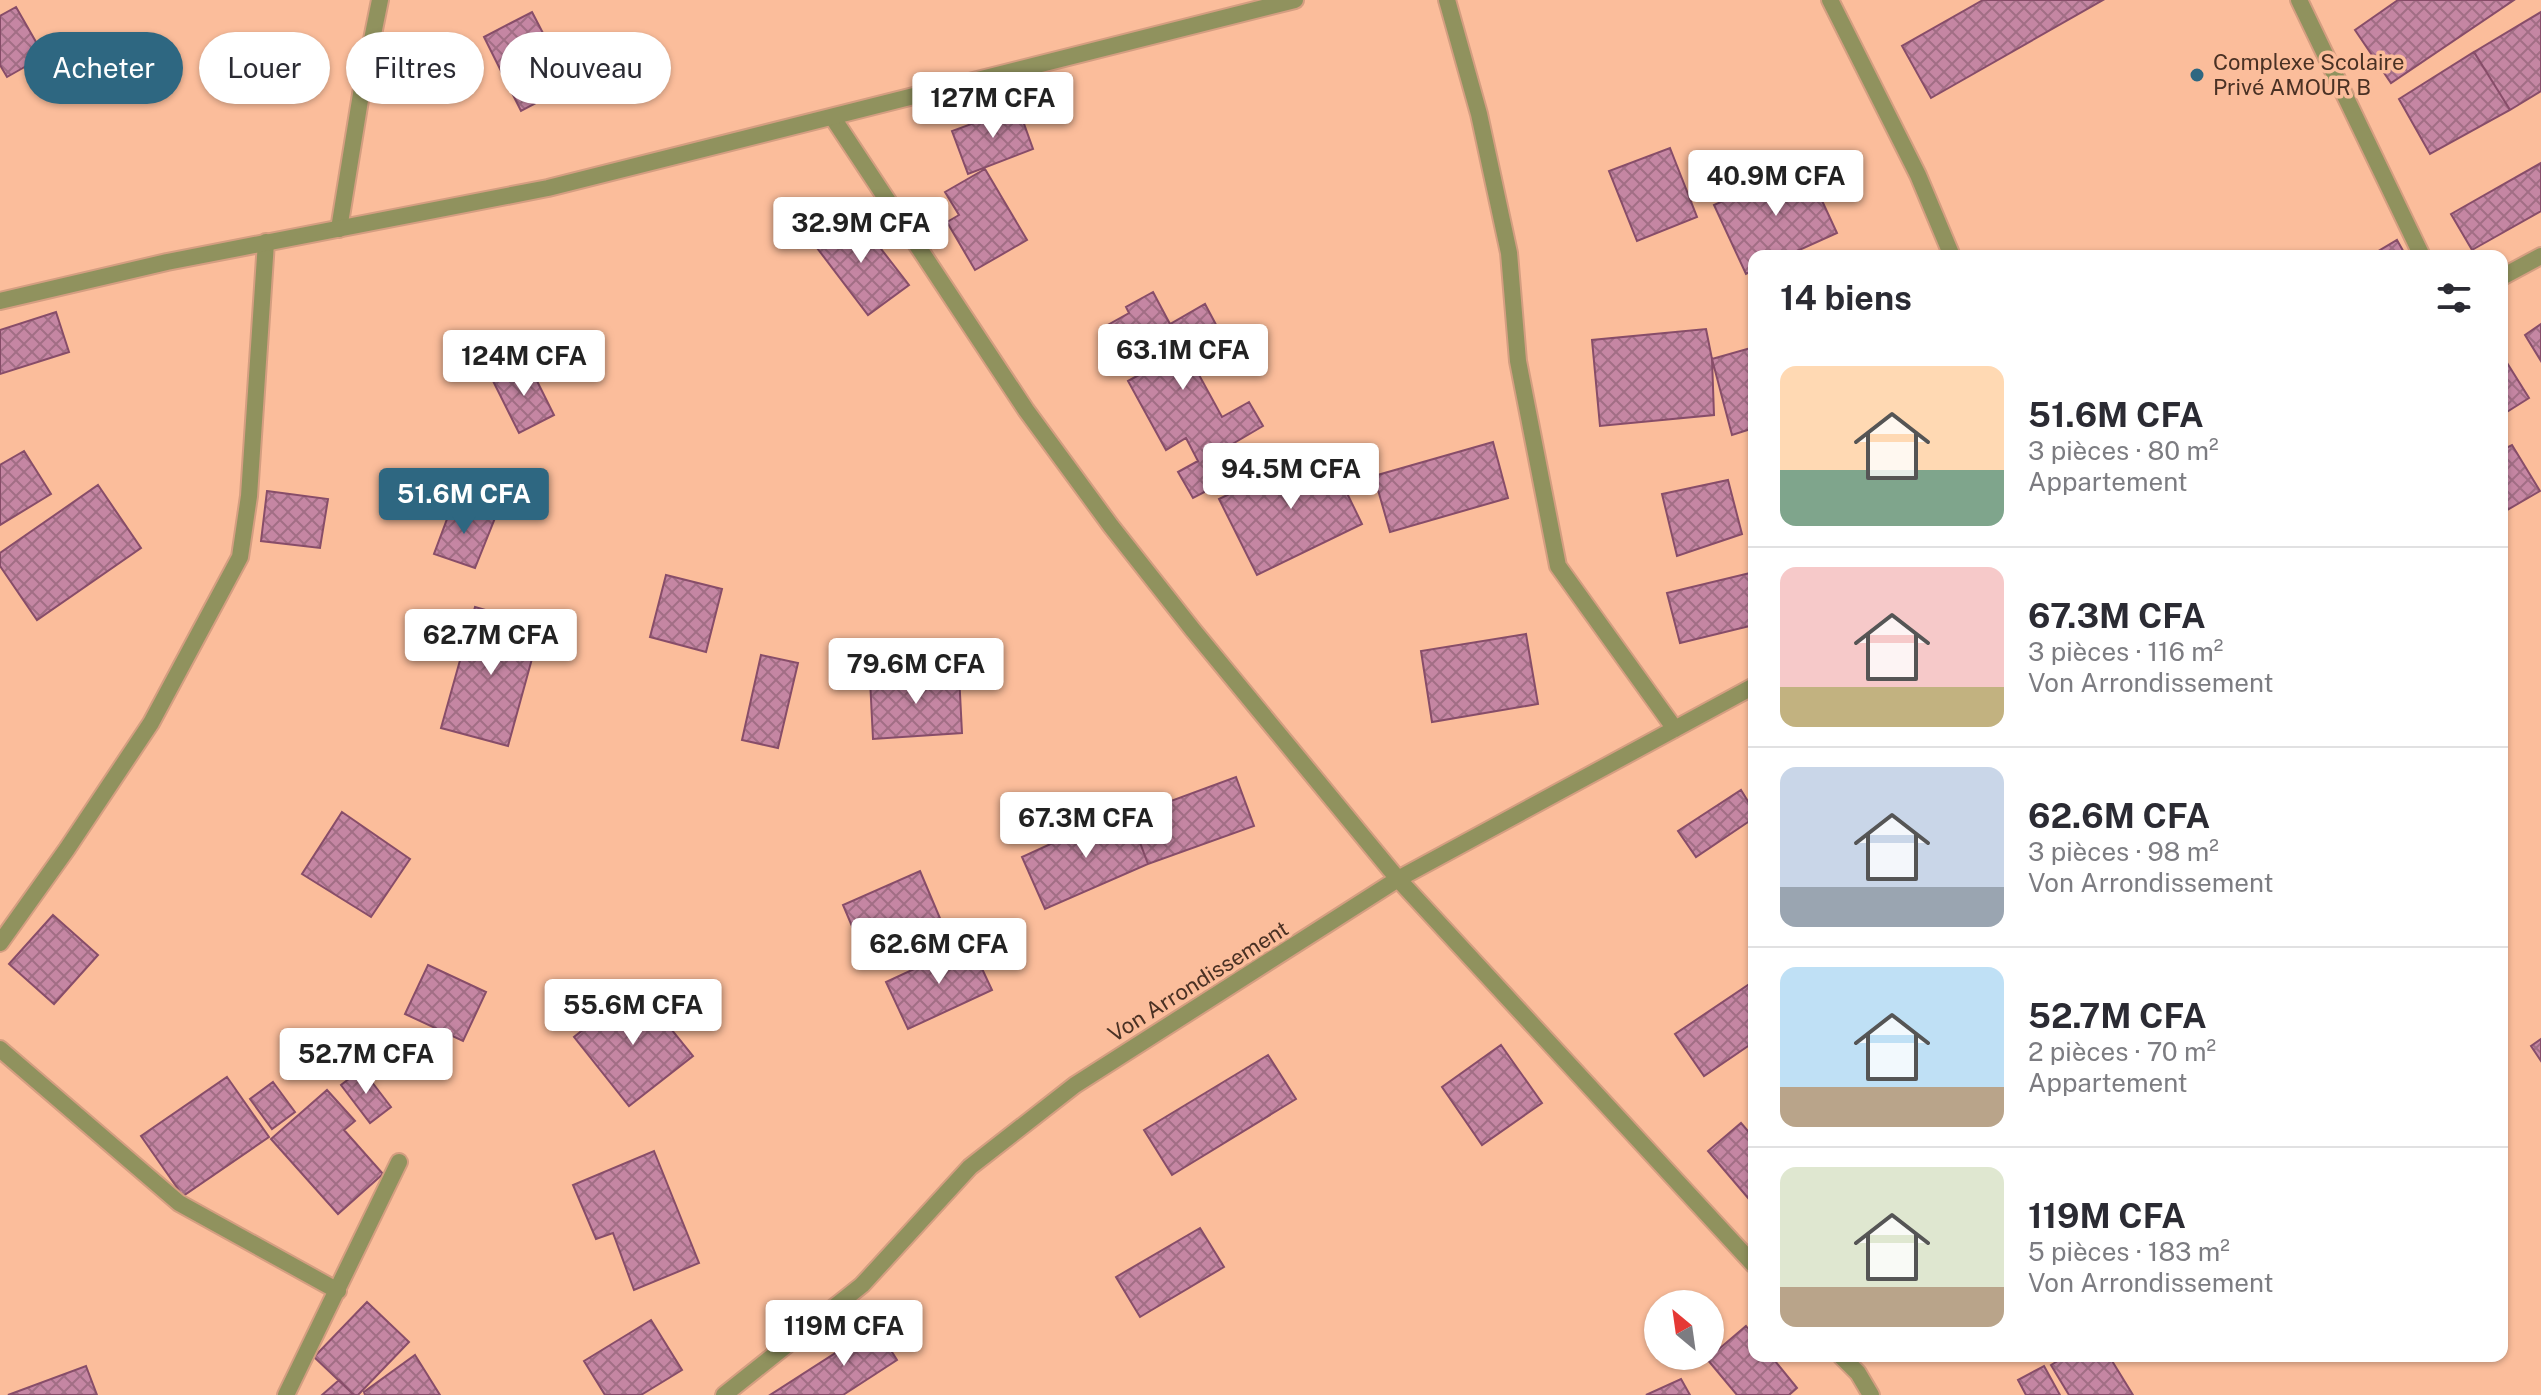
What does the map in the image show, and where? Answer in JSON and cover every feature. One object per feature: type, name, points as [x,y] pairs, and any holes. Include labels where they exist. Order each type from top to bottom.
[{"type":"street","points":[[339,229],[380,0]]},
{"type":"street","points":[[0,301],[167,262],[548,188],[1295,0]]},
{"type":"street","points":[[1447,0],[1479,114],[1509,253],[1518,361],[1558,566],[1675,729]]},
{"type":"street","points":[[1830,0],[1918,175],[1949,250]]},
{"type":"street","points":[[2299,0],[2419,250]]},
{"type":"street","points":[[833,118],[1026,410],[1111,526],[1398,879],[1748,1258]]},
{"type":"street","points":[[0,943],[151,723],[240,557],[249,496],[266,242]]},
{"type":"street","points":[[2508,274],[2541,256]]},
{"type":"street","name":"Von Arrondissement","points":[[724,1395],[862,1285],[970,1167],[1075,1085],[1398,879],[1748,689]]},
{"type":"street","points":[[0,1049],[179,1203],[338,1291]]},
{"type":"street","points":[[286,1395],[399,1162]]},
{"type":"street","points":[[1847,1362],[1858,1373],[1871,1395]]},
{"type":"building","points":[[1983,0],[2103,0],[1931,98],[1902,46]]},
{"type":"building","points":[[2398,0],[2514,0],[2391,83],[2355,30]]},
{"type":"building","points":[[16,7],[30,32],[24,32],[24,67],[7,77],[0,65],[0,16]]},
{"type":"building","points":[[532,12],[542,32],[500,32],[500,69],[484,37]]},
{"type":"building","points":[[2541,12],[2541,91],[2510,110],[2474,52]]},
{"type":"building","points":[[2474,52],[2510,110],[2430,154],[2399,99]]},
{"type":"building","points":[[518,104],[534,104],[521,111]]},
{"type":"building","points":[[1018,107],[1033,149],[968,174],[952,131]]},
{"type":"building","points":[[1670,148],[1697,217],[1637,241],[1609,171]]},
{"type":"building","points":[[2541,163],[2541,211],[2472,250],[2451,214]]},
{"type":"building","points":[[1805,164],[1837,233],[1799,250],[1748,250],[1746,274],[1714,205]]},
{"type":"building","points":[[985,169],[1027,240],[975,270],[947,222],[959,215],[945,192]]},
{"type":"building","points":[[854,214],[909,285],[868,315],[814,244]]},
{"type":"building","points":[[2397,240],[2403,250],[2380,250]]},
{"type":"building","points":[[1153,292],[1170,324],[1205,304],[1221,334],[1187,353],[1222,417],[1249,402],[1263,426],[1229,446],[1247,478],[1218,494],[1214,487],[1193,498],[1178,472],[1198,461],[1186,438],[1166,450],[1128,381],[1157,365],[1145,343],[1116,359],[1104,338],[1109,335],[1104,327],[1129,313],[1126,307]]},
{"type":"building","points":[[56,312],[69,352],[0,374],[0,330]]},
{"type":"building","points":[[2541,324],[2541,361],[2525,335]]},
{"type":"building","points":[[1706,329],[1712,359],[1714,415],[1600,426],[1592,340]]},
{"type":"building","points":[[1748,349],[1748,430],[1732,435],[1712,359]]},
{"type":"building","points":[[528,363],[554,415],[519,433],[493,381]]},
{"type":"building","points":[[2508,364],[2529,398],[2508,411]]},
{"type":"building","points":[[1493,442],[1508,498],[1390,532],[1374,476]]},
{"type":"building","points":[[2512,445],[2540,491],[2508,510],[2508,447]]},
{"type":"building","points":[[1325,448],[1362,524],[1257,575],[1219,499]]},
{"type":"building","points":[[24,451],[51,494],[0,525],[0,465]]},
{"type":"building","points":[[1728,480],[1742,534],[1677,556],[1662,494]]},
{"type":"building","points":[[98,485],[141,548],[37,620],[0,566],[0,553]]},
{"type":"building","points":[[267,491],[328,499],[320,548],[261,541]]},
{"type":"building","points":[[453,503],[495,518],[475,568],[434,554]]},
{"type":"building","points":[[1748,573],[1748,626],[1680,643],[1667,593]]},
{"type":"building","points":[[666,575],[722,589],[706,652],[650,637]]},
{"type":"building","points":[[475,607],[541,626],[508,746],[441,728]]},
{"type":"building","points":[[1526,634],[1538,704],[1432,722],[1421,651]]},
{"type":"building","points":[[761,655],[798,663],[778,748],[742,740]]},
{"type":"building","points":[[959,674],[962,733],[873,739],[870,679]]},
{"type":"building","points":[[1236,777],[1254,826],[1148,864],[1130,816]]},
{"type":"building","points":[[1741,790],[1748,801],[1748,822],[1696,857],[1678,831]]},
{"type":"building","points":[[1125,810],[1148,864],[1045,909],[1022,857]]},
{"type":"building","points":[[342,812],[410,859],[371,917],[302,874]]},
{"type":"building","points":[[920,871],[942,923],[865,957],[843,905]]},
{"type":"building","points":[[53,915],[98,955],[54,1004],[9,964]]},
{"type":"building","points":[[970,943],[992,990],[908,1029],[886,982]]},
{"type":"building","points":[[428,965],[486,992],[463,1041],[405,1014]]},
{"type":"building","points":[[1748,985],[1748,1046],[1704,1076],[1675,1034]]},
{"type":"building","points":[[637,987],[693,1056],[629,1106],[574,1037]]},
{"type":"building","points":[[2541,1039],[2541,1061],[2531,1046]]},
{"type":"building","points":[[1501,1045],[1542,1103],[1482,1145],[1442,1087]]},
{"type":"building","points":[[1268,1055],[1296,1099],[1172,1175],[1144,1130]]},
{"type":"building","points":[[362,1069],[391,1107],[370,1123],[341,1085]]},
{"type":"building","points":[[227,1077],[269,1137],[183,1196],[141,1136]]},
{"type":"building","points":[[273,1082],[295,1112],[272,1129],[250,1099]]},
{"type":"building","points":[[327,1090],[355,1121],[344,1130],[383,1174],[338,1214],[271,1139]]},
{"type":"building","points":[[1741,1123],[1748,1131],[1748,1198],[1708,1151]]},
{"type":"building","points":[[654,1151],[699,1263],[634,1290],[613,1233],[596,1239],[573,1185]]},
{"type":"building","points":[[1200,1228],[1224,1267],[1140,1317],[1116,1277]]},
{"type":"building","points":[[367,1302],[409,1342],[358,1395],[354,1395],[314,1357]]},
{"type":"building","points":[[651,1320],[682,1370],[641,1395],[605,1395],[584,1361]]},
{"type":"building","points":[[1746,1326],[1748,1362],[1776,1362],[1797,1388],[1789,1395],[1737,1395],[1716,1370],[1724,1370],[1724,1345]]},
{"type":"building","points":[[876,1327],[897,1360],[843,1395],[770,1395]]},
{"type":"building","points":[[415,1355],[440,1395],[365,1395],[364,1392]]},
{"type":"building","points":[[2056,1362],[2113,1362],[2133,1395],[2069,1395],[2051,1365]]},
{"type":"building","points":[[86,1366],[97,1395],[8,1395]]},
{"type":"building","points":[[2044,1366],[2060,1395],[2026,1395],[2018,1380]]},
{"type":"building","points":[[1681,1379],[1690,1395],[1646,1395]]},
{"type":"building","points":[[339,1380],[354,1395],[322,1395]]},
{"type":"place","name":"Complexe Scolaire Privé AMOUR B","points":[[2197,75]]}]
